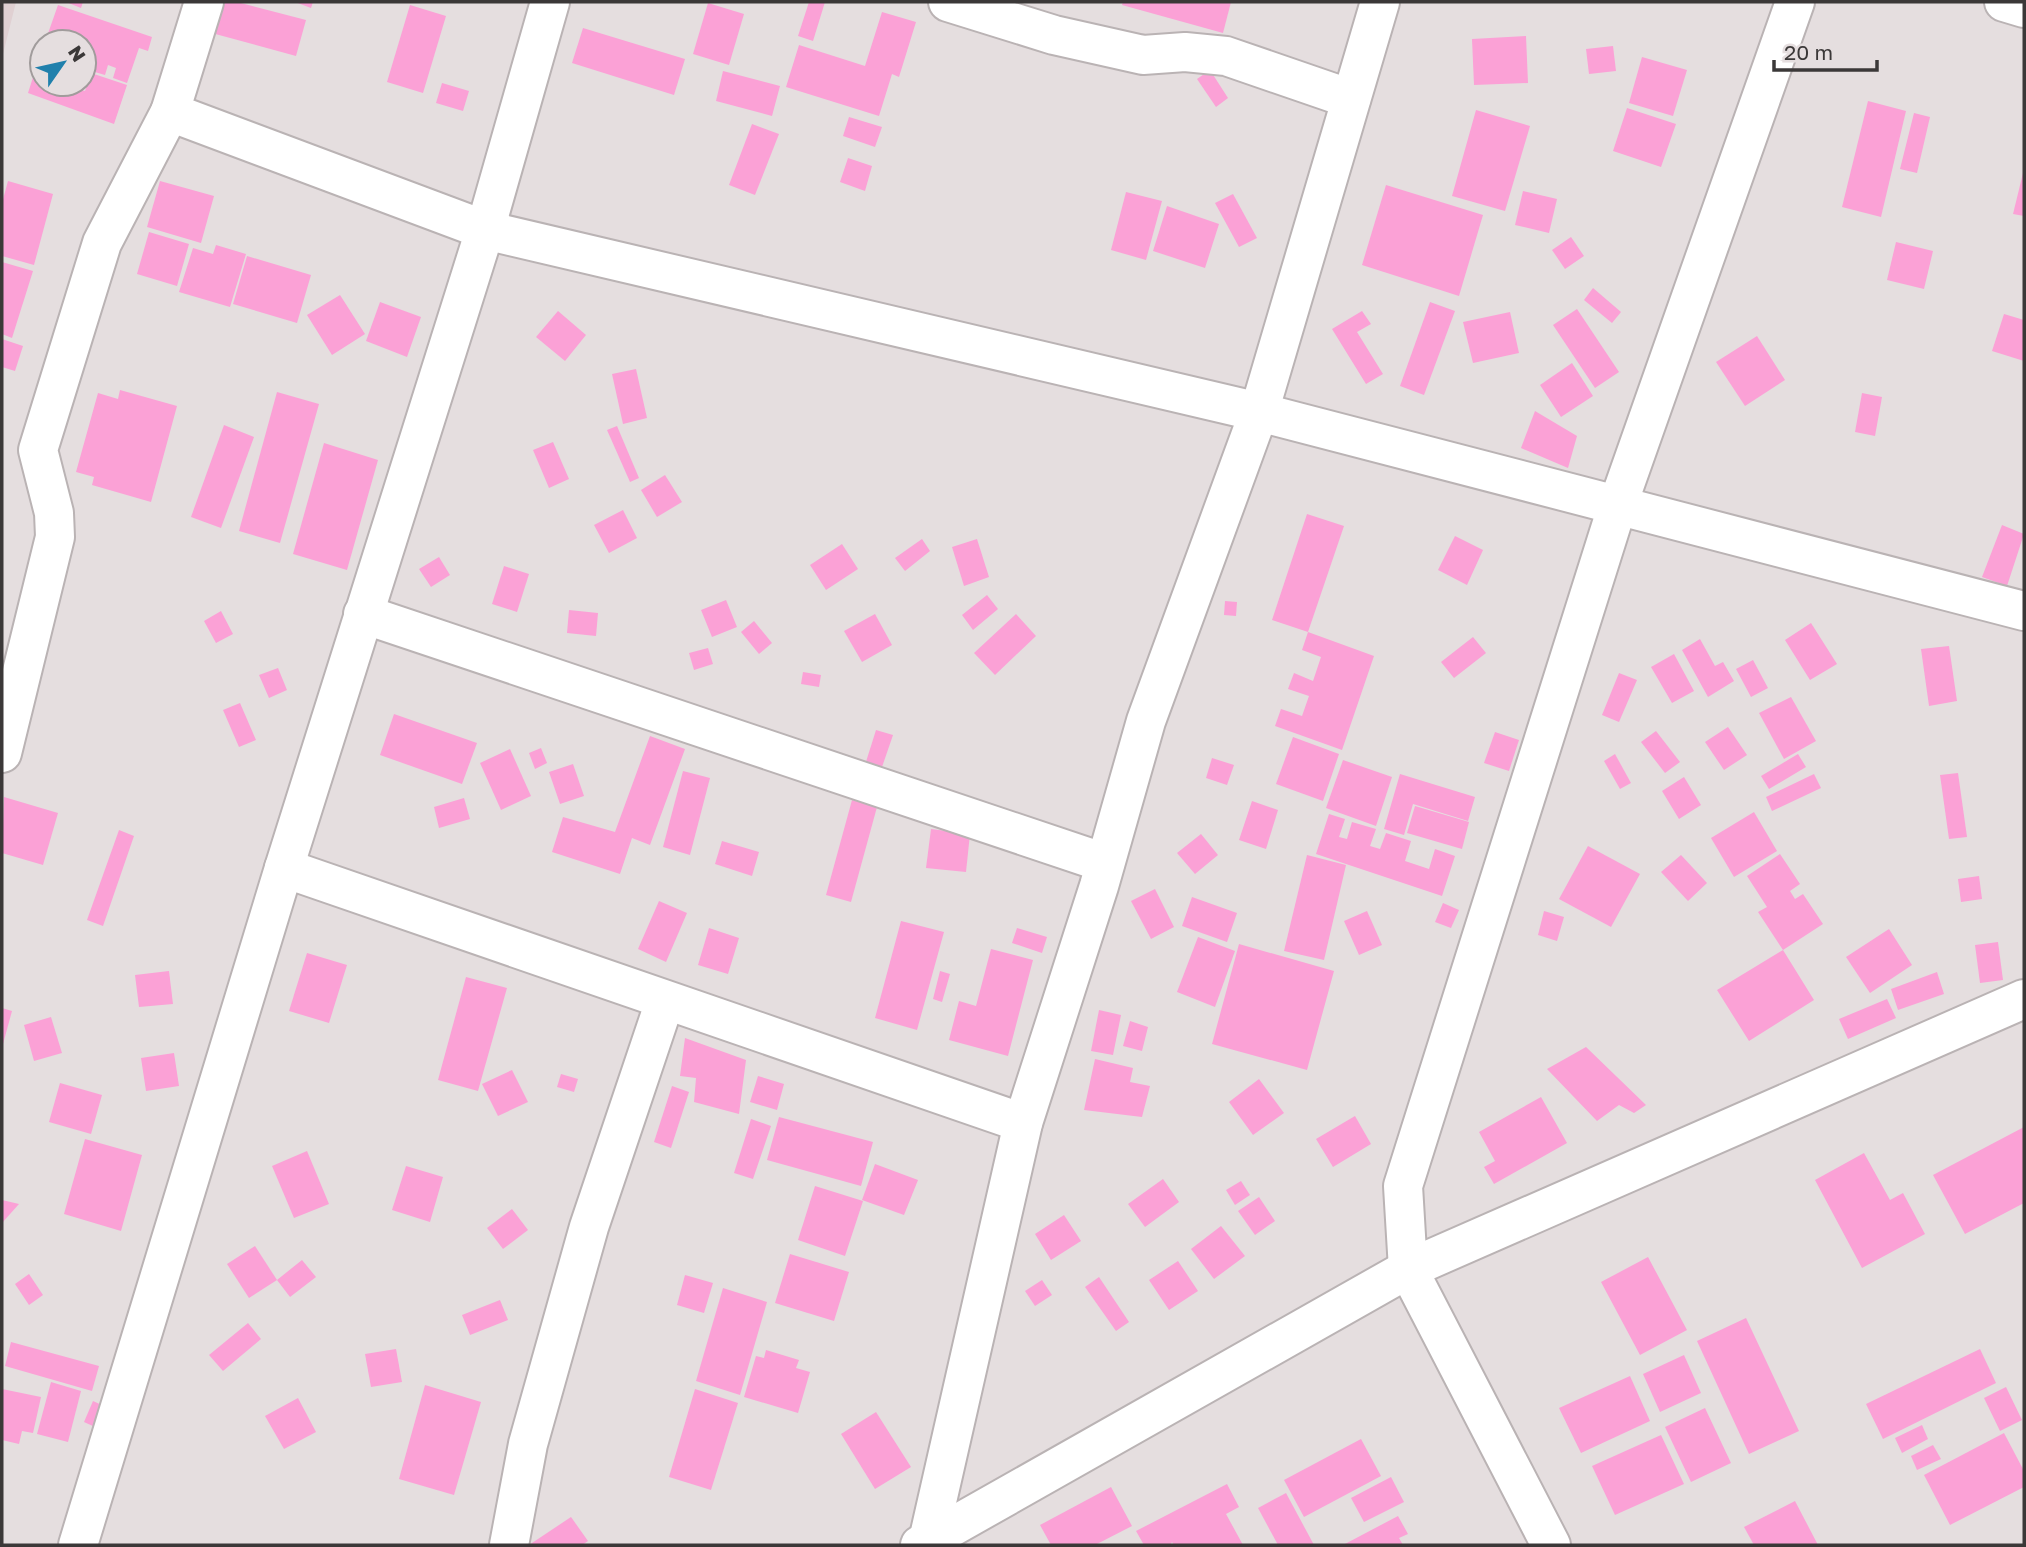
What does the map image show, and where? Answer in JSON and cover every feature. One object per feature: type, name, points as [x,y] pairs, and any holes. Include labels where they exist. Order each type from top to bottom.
[{"type":"street","points":[[2,753],[55,537],[54,513],[38,450],[102,243],[170,112],[204,2]]},
{"type":"street","points":[[78,1545],[284,868],[485,230],[550,2]]},
{"type":"street","points":[[948,2],[1054,35],[1143,55],[1185,52],[1226,57],[1351,99]]},
{"type":"street","points":[[924,1543],[1023,1123],[1105,863],[1146,721],[1259,412],[1380,2]]},
{"type":"street","points":[[1551,1545],[1408,1269],[1403,1186],[1618,504],[1795,2]]},
{"type":"street","points":[[2004,2],[2024,8]]},
{"type":"street","points":[[170,112],[485,230],[1259,412],[2024,611]]},
{"type":"street","points":[[363,614],[1105,863]]},
{"type":"street","points":[[284,868],[1023,1123]]},
{"type":"street","points":[[924,1543],[1408,1269],[2024,999]]},
{"type":"street","points":[[509,1545],[528,1444],[585,1240],[665,1001]]},
{"type":"shaded area","points":[[2,2],[16,2],[2,58]]},
{"type":"building","points":[[66,2],[83,2],[81,8]]},
{"type":"building","points":[[215,2],[237,2],[306,20],[296,56],[208,32]]},
{"type":"building","points":[[295,2],[313,2],[311,8]]},
{"type":"building","points":[[809,2],[825,2],[813,41],[798,36]]},
{"type":"building","points":[[1123,2],[1231,2],[1223,33],[1122,5]]},
{"type":"building","points":[[708,3],[744,14],[729,65],[693,54]]},
{"type":"building","points":[[58,5],[152,37],[148,51],[139,48],[127,83],[113,78],[116,68],[108,65],[105,75],[98,73],[98,28],[50,28]]},
{"type":"building","points":[[410,5],[446,16],[423,93],[387,82]]},
{"type":"building","points":[[882,12],[916,22],[899,77],[892,74],[879,116],[786,87],[799,45],[865,66]]},
{"type":"building","points":[[583,28],[685,59],[674,95],[572,63]]},
{"type":"building","points":[[1526,36],[1528,83],[1474,85],[1472,39]]},
{"type":"building","points":[[1613,46],[1616,71],[1589,74],[1586,49]]},
{"type":"building","points":[[1642,57],[1687,70],[1673,116],[1629,103]]},
{"type":"building","points":[[1210,70],[1228,98],[1216,107],[1197,79]]},
{"type":"building","points":[[723,71],[780,86],[772,116],[716,101]]},
{"type":"building","points":[[98,75],[127,85],[114,124],[42,98],[98,98]]},
{"type":"building","points":[[442,83],[469,91],[463,111],[436,103]]},
{"type":"building","points":[[1868,101],[1906,111],[1881,217],[1842,207]]},
{"type":"building","points":[[1627,108],[1676,124],[1661,167],[1613,151]]},
{"type":"building","points":[[1476,110],[1530,126],[1505,211],[1452,196]]},
{"type":"building","points":[[1914,113],[1930,117],[1917,173],[1900,169]]},
{"type":"building","points":[[849,117],[882,127],[875,147],[843,136]]},
{"type":"building","points":[[752,124],[779,134],[755,195],[729,185]]},
{"type":"building","points":[[848,158],[872,166],[865,191],[840,182]]},
{"type":"building","points":[[2024,173],[2024,216],[2013,214]]},
{"type":"building","points":[[8,181],[53,194],[34,265],[2,256],[2,203]]},
{"type":"building","points":[[160,181],[214,196],[201,243],[147,227]]},
{"type":"building","points":[[1386,185],[1483,215],[1459,296],[1362,265]]},
{"type":"building","points":[[1523,191],[1557,199],[1549,233],[1515,225]]},
{"type":"building","points":[[1126,192],[1162,201],[1146,260],[1111,250]]},
{"type":"building","points":[[1233,194],[1257,238],[1239,247],[1215,203]]},
{"type":"building","points":[[1167,206],[1219,224],[1205,268],[1153,251]]},
{"type":"building","points":[[149,232],[189,244],[177,286],[137,274]]},
{"type":"building","points":[[1571,237],[1584,256],[1565,269],[1552,250]]},
{"type":"building","points":[[1896,242],[1933,251],[1924,289],[1887,280]]},
{"type":"building","points":[[216,245],[246,254],[230,307],[179,292],[193,248],[213,254]]},
{"type":"building","points":[[247,256],[311,275],[297,323],[233,304]]},
{"type":"building","points":[[2,262],[33,271],[12,338],[2,334]]},
{"type":"building","points":[[1593,288],[1621,312],[1612,323],[1584,300]]},
{"type":"building","points":[[340,295],[365,334],[332,355],[307,315]]},
{"type":"building","points":[[380,302],[421,317],[407,357],[366,341]]},
{"type":"building","points":[[1430,302],[1455,311],[1424,395],[1400,386]]},
{"type":"building","points":[[1577,309],[1619,372],[1595,388],[1553,325]]},
{"type":"building","points":[[558,311],[586,335],[565,361],[536,337]]},
{"type":"building","points":[[1362,311],[1371,324],[1357,332],[1383,374],[1366,384],[1332,329]]},
{"type":"building","points":[[1510,312],[1519,353],[1473,363],[1463,322]]},
{"type":"building","points":[[2004,314],[2024,320],[2024,361],[1992,351]]},
{"type":"building","points":[[1757,336],[1785,380],[1745,406],[1716,362]]},
{"type":"building","points":[[2,339],[23,346],[15,371],[2,367]]},
{"type":"building","points":[[1572,363],[1593,396],[1561,417],[1540,385]]},
{"type":"building","points":[[636,369],[647,418],[623,424],[612,374]]},
{"type":"building","points":[[120,390],[177,406],[151,502],[92,485],[94,477],[76,472],[98,393],[118,399]]},
{"type":"building","points":[[277,392],[319,404],[280,543],[239,531]]},
{"type":"building","points":[[1862,393],[1882,397],[1875,436],[1855,432]]},
{"type":"building","points":[[1535,411],[1577,436],[1568,468],[1521,448]]},
{"type":"building","points":[[224,425],[254,437],[221,528],[191,517]]},
{"type":"building","points":[[617,426],[639,478],[630,482],[607,430]]},
{"type":"building","points":[[553,442],[569,479],[549,488],[533,450]]},
{"type":"building","points":[[324,443],[378,460],[347,570],[293,554]]},
{"type":"building","points":[[665,475],[682,502],[657,517],[641,490]]},
{"type":"building","points":[[623,510],[637,538],[609,553],[594,525]]},
{"type":"building","points":[[1307,514],[1344,526],[1308,632],[1272,620]]},
{"type":"building","points":[[2002,525],[2024,534],[2007,586],[1982,577]]},
{"type":"building","points":[[1455,536],[1483,550],[1467,585],[1438,570]]},
{"type":"building","points":[[922,539],[930,551],[905,571],[895,558]]},
{"type":"building","points":[[977,539],[989,577],[964,586],[952,547]]},
{"type":"building","points":[[842,544],[858,569],[826,590],[810,565]]},
{"type":"building","points":[[439,557],[450,575],[431,587],[419,569]]},
{"type":"building","points":[[504,566],[529,574],[517,612],[492,604]]},
{"type":"building","points":[[987,595],[998,609],[973,630],[962,615]]},
{"type":"building","points":[[726,600],[737,627],[712,637],[701,610]]},
{"type":"building","points":[[1225,601],[1237,602],[1236,616],[1224,615]]},
{"type":"building","points":[[569,610],[598,613],[596,636],[567,633]]},
{"type":"building","points":[[221,611],[233,634],[216,643],[204,621]]},
{"type":"building","points":[[875,614],[892,645],[862,662],[844,631]]},
{"type":"building","points":[[1016,614],[1036,636],[995,675],[974,653]]},
{"type":"building","points":[[754,621],[772,643],[759,654],[741,632]]},
{"type":"building","points":[[1811,623],[1837,664],[1810,680],[1785,640]]},
{"type":"building","points":[[1308,632],[1374,656],[1342,750],[1275,726],[1281,709],[1302,716],[1309,696],[1288,689],[1294,673],[1313,681],[1321,657],[1302,650]]},
{"type":"building","points":[[1473,637],[1486,653],[1454,678],[1441,662]]},
{"type":"building","points":[[1700,639],[1715,666],[1723,662],[1734,681],[1708,697],[1682,650]]},
{"type":"building","points":[[1949,646],[1957,701],[1929,706],[1921,649]]},
{"type":"building","points":[[708,648],[713,664],[694,670],[689,653]]},
{"type":"building","points":[[1674,654],[1694,691],[1672,703],[1651,667]]},
{"type":"building","points":[[1753,660],[1768,688],[1751,697],[1736,669]]},
{"type":"building","points":[[278,668],[287,690],[269,698],[259,675]]},
{"type":"building","points":[[803,672],[821,675],[819,687],[801,684]]},
{"type":"building","points":[[1619,673],[1637,680],[1619,722],[1602,715]]},
{"type":"building","points":[[1791,697],[1816,741],[1784,759],[1759,713]]},
{"type":"building","points":[[240,703],[256,740],[239,747],[223,710]]},
{"type":"building","points":[[394,714],[477,743],[462,784],[380,755]]},
{"type":"building","points":[[1728,727],[1747,755],[1724,770],[1705,742]]},
{"type":"building","points":[[876,730],[893,735],[881,770],[865,765]]},
{"type":"building","points":[[1656,731],[1680,762],[1665,773],[1641,742]]},
{"type":"building","points":[[1495,732],[1519,740],[1509,771],[1484,763]]},
{"type":"building","points":[[650,736],[685,749],[650,845],[632,838],[620,874],[552,852],[563,817],[615,832]]},
{"type":"building","points":[[1293,737],[1339,754],[1323,801],[1276,784]]},
{"type":"building","points":[[541,748],[547,763],[535,769],[529,753]]},
{"type":"building","points":[[510,749],[531,796],[501,810],[480,763]]},
{"type":"building","points":[[1615,754],[1631,783],[1620,789],[1604,761]]},
{"type":"building","points":[[1798,754],[1806,767],[1769,789],[1761,776]]},
{"type":"building","points":[[1212,758],[1234,765],[1227,785],[1206,778]]},
{"type":"building","points":[[1343,760],[1392,777],[1376,826],[1326,808]]},
{"type":"building","points":[[573,764],[584,796],[560,804],[549,772]]},
{"type":"building","points":[[683,771],[710,778],[690,855],[663,847]]},
{"type":"building","points":[[1958,773],[1967,837],[1949,839],[1940,775]]},
{"type":"building","points":[[1400,774],[1475,797],[1468,821],[1413,804],[1404,835],[1384,829]]},
{"type":"building","points":[[1814,774],[1821,788],[1772,811],[1766,797]]},
{"type":"building","points":[[1684,777],[1701,805],[1679,819],[1662,791]]},
{"type":"building","points":[[4,797],[58,813],[43,865],[2,853]]},
{"type":"building","points":[[464,798],[470,819],[439,828],[434,807]]},
{"type":"building","points":[[852,800],[877,807],[851,902],[826,895]]},
{"type":"building","points":[[1252,801],[1278,810],[1266,849],[1239,840]]},
{"type":"building","points":[[1415,806],[1469,822],[1462,849],[1407,833]]},
{"type":"building","points":[[1754,812],[1777,851],[1734,877],[1711,838]]},
{"type":"building","points":[[1329,814],[1345,819],[1339,837],[1347,839],[1352,822],[1376,829],[1370,846],[1380,849],[1386,833],[1411,841],[1405,861],[1429,869],[1435,849],[1455,856],[1442,896],[1316,854]]},
{"type":"building","points":[[931,829],[970,834],[966,872],[926,868]]},
{"type":"building","points":[[119,830],[134,836],[103,926],[87,920]]},
{"type":"building","points":[[1201,834],[1218,855],[1195,874],[1177,853]]},
{"type":"building","points":[[722,841],[759,852],[752,876],[715,864]]},
{"type":"building","points":[[1588,846],[1640,874],[1611,927],[1559,899]]},
{"type":"building","points":[[1780,854],[1800,884],[1790,891],[1795,899],[1803,894],[1823,924],[1783,950],[1758,912],[1767,907],[1747,876]]},
{"type":"building","points":[[1307,855],[1346,865],[1324,960],[1284,951]]},
{"type":"building","points":[[1681,855],[1707,883],[1688,901],[1661,872]]},
{"type":"building","points":[[1979,876],[1982,899],[1961,902],[1958,879]]},
{"type":"building","points":[[1155,889],[1174,927],[1151,939],[1131,901]]},
{"type":"building","points":[[1192,897],[1237,913],[1227,942],[1182,926]]},
{"type":"building","points":[[659,901],[687,913],[666,962],[638,949]]},
{"type":"building","points":[[1443,903],[1459,910],[1451,928],[1435,922]]},
{"type":"building","points":[[1367,911],[1382,945],[1359,955],[1344,921]]},
{"type":"building","points":[[1544,911],[1564,917],[1557,941],[1538,935]]},
{"type":"building","points":[[901,921],[944,932],[917,1030],[875,1018]]},
{"type":"building","points":[[709,928],[739,938],[728,974],[698,965]]},
{"type":"building","points":[[1017,928],[1047,937],[1042,953],[1012,943]]},
{"type":"building","points":[[1889,929],[1912,965],[1870,993],[1846,957]]},
{"type":"building","points":[[1198,937],[1235,951],[1215,1007],[1177,992]]},
{"type":"building","points":[[1998,942],[2003,980],[1980,983],[1975,945]]},
{"type":"building","points":[[1239,944],[1334,971],[1307,1070],[1212,1044]]},
{"type":"building","points":[[991,949],[1033,960],[1008,1056],[949,1040],[959,1001],[976,1006]]},
{"type":"building","points":[[1783,950],[1814,1000],[1749,1041],[1717,990]]},
{"type":"building","points":[[307,953],[347,965],[329,1023],[289,1011]]},
{"type":"building","points":[[169,971],[173,1004],[139,1007],[135,975]]},
{"type":"building","points":[[940,971],[950,974],[942,1002],[933,999]]},
{"type":"building","points":[[1937,972],[1944,994],[1898,1010],[1891,989]]},
{"type":"building","points":[[466,977],[507,988],[478,1091],[438,1080]]},
{"type":"building","points":[[1887,999],[1896,1018],[1848,1039],[1839,1019]]},
{"type":"building","points":[[2,1008],[12,1011],[3,1044],[2,1044]]},
{"type":"building","points":[[1099,1010],[1121,1015],[1113,1055],[1091,1051]]},
{"type":"building","points":[[51,1017],[62,1053],[34,1061],[24,1025]]},
{"type":"building","points":[[1130,1021],[1148,1027],[1142,1051],[1123,1046]]},
{"type":"building","points":[[685,1038],[746,1060],[739,1114],[694,1102],[696,1078],[680,1076]]},
{"type":"building","points":[[1586,1047],[1646,1105],[1634,1113],[1619,1105],[1597,1121],[1547,1069]]},
{"type":"building","points":[[174,1053],[179,1086],[146,1091],[141,1058]]},
{"type":"building","points":[[1095,1059],[1133,1068],[1130,1082],[1150,1086],[1142,1117],[1084,1110]]},
{"type":"building","points":[[512,1070],[528,1102],[498,1116],[482,1084]]},
{"type":"building","points":[[561,1074],[578,1079],[574,1092],[557,1087]]},
{"type":"building","points":[[758,1076],[784,1084],[777,1110],[750,1102]]},
{"type":"building","points":[[1259,1079],[1284,1113],[1253,1135],[1229,1102]]},
{"type":"building","points":[[60,1083],[102,1095],[91,1134],[49,1122]]},
{"type":"building","points":[[672,1086],[689,1092],[671,1148],[654,1142]]},
{"type":"building","points":[[1541,1097],[1567,1143],[1494,1184],[1484,1167],[1495,1161],[1479,1132]]},
{"type":"building","points":[[1355,1116],[1371,1144],[1333,1167],[1316,1139]]},
{"type":"building","points":[[779,1117],[873,1142],[861,1186],[767,1160]]},
{"type":"building","points":[[751,1119],[771,1126],[753,1179],[734,1173]]},
{"type":"building","points":[[2024,1127],[2024,1203],[1965,1234],[1933,1175]]},
{"type":"building","points":[[85,1139],[142,1155],[121,1231],[64,1214]]},
{"type":"building","points":[[307,1151],[329,1204],[294,1218],[272,1166]]},
{"type":"building","points":[[1864,1153],[1890,1200],[1903,1193],[1925,1234],[1862,1268],[1815,1180]]},
{"type":"building","points":[[875,1164],[918,1180],[904,1215],[862,1200]]},
{"type":"building","points":[[406,1166],[443,1177],[430,1222],[392,1210]]},
{"type":"building","points":[[1163,1179],[1179,1202],[1145,1227],[1128,1204]]},
{"type":"building","points":[[1241,1181],[1250,1195],[1235,1205],[1226,1190]]},
{"type":"building","points":[[815,1186],[863,1201],[845,1256],[798,1240]]},
{"type":"building","points":[[1259,1197],[1275,1221],[1255,1235],[1238,1211]]},
{"type":"building","points":[[2,1200],[19,1204],[2,1223]]},
{"type":"building","points":[[512,1209],[528,1230],[503,1249],[487,1228]]},
{"type":"building","points":[[1064,1215],[1081,1241],[1051,1260],[1035,1234]]},
{"type":"building","points":[[1221,1226],[1245,1256],[1214,1279],[1191,1249]]},
{"type":"building","points":[[255,1246],[277,1280],[249,1298],[227,1264]]},
{"type":"building","points":[[790,1254],[849,1272],[834,1321],[775,1303]]},
{"type":"building","points":[[1648,1257],[1687,1330],[1640,1355],[1601,1282]]},
{"type":"building","points":[[302,1260],[316,1277],[290,1297],[277,1280]]},
{"type":"building","points":[[1178,1261],[1198,1291],[1169,1310],[1149,1280]]},
{"type":"building","points":[[29,1274],[43,1295],[29,1305],[15,1284]]},
{"type":"building","points":[[685,1275],[713,1283],[704,1313],[677,1305]]},
{"type":"building","points":[[1099,1277],[1129,1322],[1116,1331],[1085,1287]]},
{"type":"building","points":[[1042,1280],[1052,1295],[1035,1306],[1025,1291]]},
{"type":"building","points":[[723,1288],[767,1302],[740,1395],[696,1381]]},
{"type":"building","points":[[500,1300],[508,1320],[470,1335],[462,1315]]},
{"type":"building","points":[[1746,1318],[1799,1431],[1749,1454],[1697,1341]]},
{"type":"building","points":[[248,1323],[261,1339],[223,1371],[209,1355]]},
{"type":"building","points":[[11,1342],[99,1366],[92,1391],[5,1366]]},
{"type":"building","points":[[396,1349],[402,1382],[371,1387],[365,1354]]},
{"type":"building","points":[[1980,1349],[1996,1383],[1883,1439],[1866,1404]]},
{"type":"building","points":[[766,1350],[799,1360],[796,1368],[810,1372],[798,1413],[744,1397],[756,1356],[764,1358]]},
{"type":"building","points":[[1684,1355],[1701,1393],[1660,1412],[1643,1374]]},
{"type":"building","points":[[1630,1376],[1650,1421],[1581,1453],[1559,1408]]},
{"type":"building","points":[[51,1382],[81,1391],[68,1442],[37,1434]]},
{"type":"building","points":[[425,1385],[481,1402],[454,1495],[399,1479]]},
{"type":"building","points":[[2006,1387],[2022,1420],[2000,1431],[1984,1398]]},
{"type":"building","points":[[2,1389],[41,1397],[33,1433],[22,1431],[19,1444],[2,1440]]},
{"type":"building","points":[[695,1389],[738,1403],[711,1490],[669,1477]]},
{"type":"building","points":[[298,1398],[316,1432],[284,1449],[265,1416]]},
{"type":"building","points":[[93,1401],[104,1406],[95,1427],[84,1422]]},
{"type":"building","points":[[1705,1408],[1731,1463],[1691,1482],[1665,1427]]},
{"type":"building","points":[[876,1412],[911,1467],[875,1489],[841,1434]]},
{"type":"building","points":[[1922,1425],[1928,1439],[1902,1453],[1895,1438]]},
{"type":"building","points":[[2004,1433],[2024,1471],[2024,1487],[1950,1525],[1924,1475]]},
{"type":"building","points":[[1661,1435],[1684,1484],[1615,1515],[1592,1466]]},
{"type":"building","points":[[1361,1439],[1381,1476],[1304,1517],[1284,1480]]},
{"type":"building","points":[[1933,1445],[1941,1459],[1917,1470],[1911,1456]]},
{"type":"building","points":[[1391,1477],[1404,1502],[1364,1522],[1351,1498]]},
{"type":"building","points":[[1227,1484],[1239,1507],[1226,1514],[1243,1545],[1174,1545],[1172,1542],[1170,1545],[1144,1545],[1136,1531]]},
{"type":"building","points":[[1111,1487],[1132,1526],[1095,1545],[1051,1545],[1040,1525]]},
{"type":"building","points":[[1286,1493],[1314,1545],[1278,1545],[1258,1508]]},
{"type":"building","points":[[1795,1501],[1818,1545],[1754,1545],[1744,1527]]},
{"type":"building","points":[[1398,1516],[1408,1534],[1399,1538],[1403,1545],[1343,1545]]},
{"type":"building","points":[[571,1517],[588,1541],[582,1545],[529,1545]]}]
